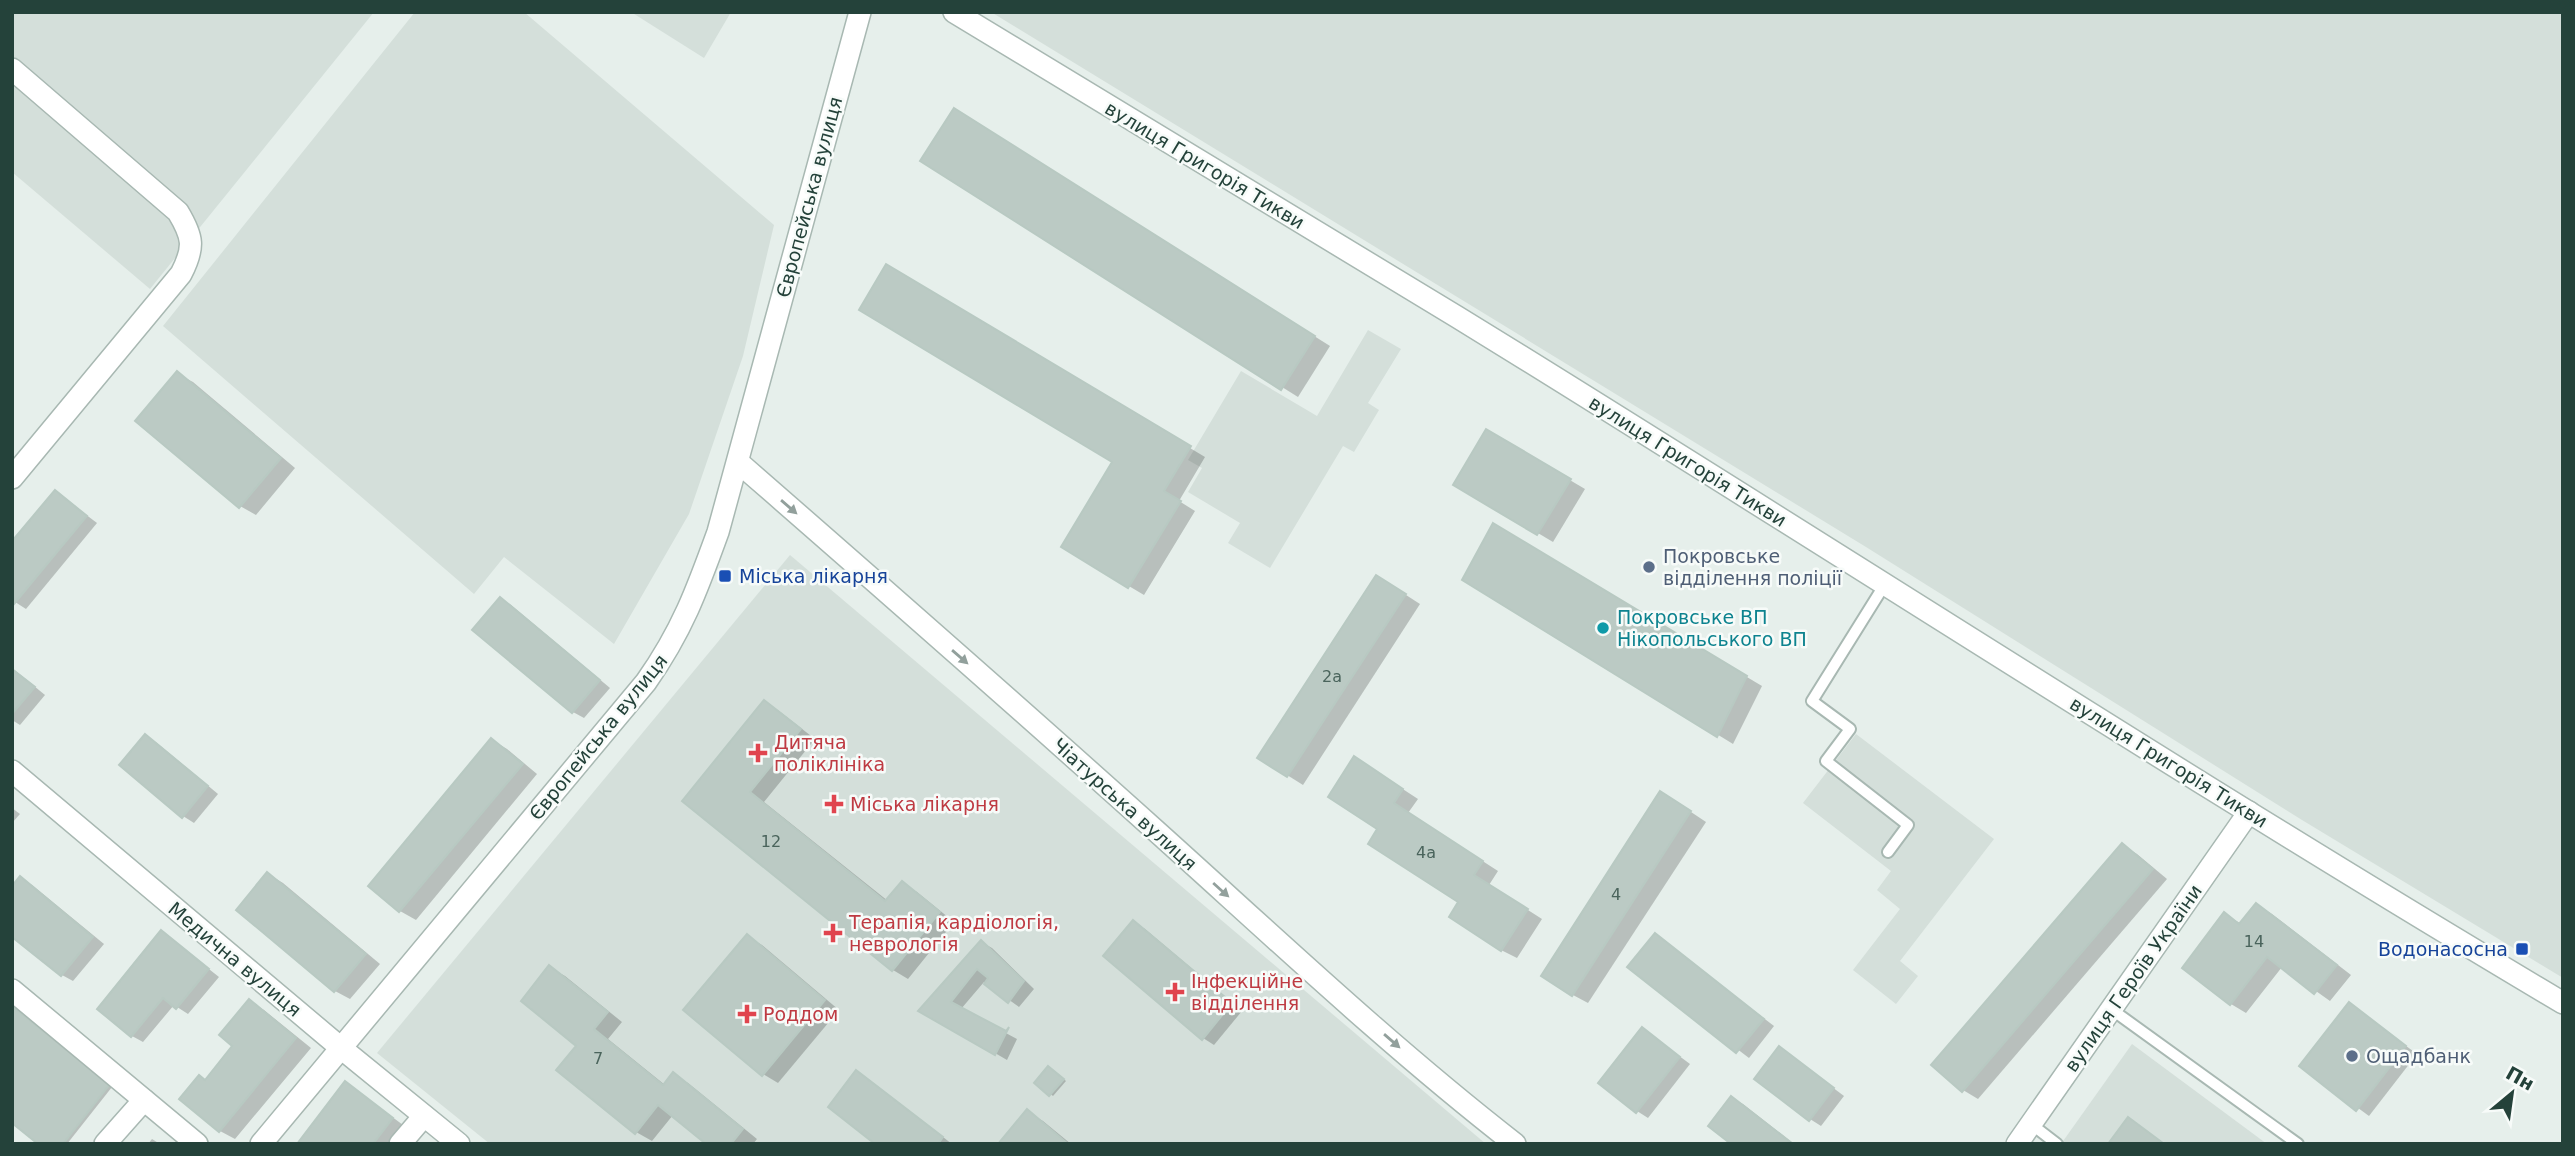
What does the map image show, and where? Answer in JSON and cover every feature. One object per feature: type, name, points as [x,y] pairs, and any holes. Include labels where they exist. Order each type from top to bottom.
[{"type":"street","name":"Європейська вулиця","points":[[261,1144],[646,682],[670,648],[694,600],[718,532],[860,12]]},
{"type":"street","name":"вулиця Григорія Тикви","points":[[954,12],[1510,350],[2249,812],[2563,1003]]},
{"type":"street","points":[[12,69],[178,212],[190,231],[191,254],[181,274],[12,478]]},
{"type":"street","name":"Чіатурська вулиця","points":[[738,462],[1081,763],[1314,974],[1472,1111],[1515,1144]]},
{"type":"street","name":"Медична вулиця","points":[[12,771],[458,1144]]},
{"type":"street","name":"вулиця Героїв України","points":[[2017,1144],[2249,812]]},
{"type":"street","points":[[12,990],[197,1144]]},
{"type":"street","points":[[106,1144],[144,1100]]},
{"type":"street","points":[[400,1144],[424,1116]]},
{"type":"lane","points":[[1885,584],[1812,701],[1850,729],[1826,761],[1908,825],[1888,852]]},
{"type":"lane","points":[[2111,1009],[2298,1144]]},
{"type":"lane","points":[[2031,1124],[2057,1144]]},
{"type":"shaded area","points":[[12,12],[374,12],[150,289],[12,172]]},
{"type":"shaded area","points":[[415,12],[524,12],[774,225],[743,356],[689,514],[614,644],[504,557],[474,594],[163,326]]},
{"type":"shaded area","points":[[631,12],[731,12],[704,58]]},
{"type":"shaded area","points":[[991,12],[2563,12],[2563,978],[2302,820],[1866,547]]},
{"type":"shaded area","points":[[1368,330],[1401,349],[1368,403],[1379,410],[1354,452],[1343,446],[1270,568],[1228,543],[1240,523],[1188,492],[1202,468],[1188,460],[1241,371],[1317,416]]},
{"type":"shaded area","name":"Мiська лiкарня","points":[[790,555],[1486,1144],[490,1144],[377,1053]]},
{"type":"shaded area","points":[[1856,734],[1994,839],[1900,961],[1918,976],[1896,1004],[1853,970],[1900,909],[1877,890],[1891,871],[1803,803]]},
{"type":"shaded area","points":[[2132,1044],[2267,1144],[2061,1144]]},
{"type":"building","points":[[954,108],[1315,336],[1281,390],[920,161]]},
{"type":"building","points":[[886,264],[1191,446],[1164,491],[1181,501],[1128,588],[1061,547],[1112,462],[859,310]]},
{"type":"building","points":[[177,371],[281,458],[239,508],[135,421]]},
{"type":"building","points":[[1486,429],[1571,479],[1537,535],[1453,485]]},
{"type":"building","points":[[55,490],[87,516],[14,604],[12,541]]},
{"type":"building","name":"Покровське ВП Нікопольського ВП","points":[[1493,523],[1747,676],[1717,737],[1462,580]]},
{"type":"building","points":[[1376,575],[1406,594],[1287,777],[1257,758]]},
{"type":"building","points":[[500,597],[600,680],[572,713],[472,630]]},
{"type":"building","points":[[12,669],[35,687],[12,714]]},
{"type":"building","points":[[764,700],[801,729],[750,792],[885,901],[902,881],[940,912],[892,971],[682,801]]},
{"type":"building","points":[[145,734],[208,786],[182,818],[119,765]]},
{"type":"building","points":[[491,738],[523,764],[399,912],[368,886]]},
{"type":"building","points":[[1354,756],[1403,789],[1394,803],[1483,861],[1474,875],[1528,909],[1501,951],[1449,917],[1458,902],[1368,844],[1377,829],[1328,797]]},
{"type":"building","points":[[1660,791],[1691,811],[1572,996],[1541,976]]},
{"type":"building","points":[[2122,843],[2153,869],[1962,1092],[1931,1065]]},
{"type":"building","points":[[267,872],[366,954],[334,992],[236,910]]},
{"type":"building","points":[[20,876],[93,937],[61,976],[12,937],[12,886]]},
{"type":"building","points":[[2256,903],[2337,965],[2314,994],[2267,957],[2230,1005],[2182,968],[2224,912],[2239,924]]},
{"type":"building","points":[[1133,920],[1232,1003],[1202,1040],[1103,956]]},
{"type":"building","points":[[161,930],[209,969],[176,1009],[163,998],[131,1037],[97,1009]]},
{"type":"building","points":[[1655,933],[1764,1019],[1736,1053],[1627,967]]},
{"type":"building","points":[[747,934],[825,1000],[762,1076],[683,1010]]},
{"type":"building","points":[[981,940],[1024,981],[1008,1003],[984,984],[988,978],[977,969],[951,1002],[1006,1031],[1009,1027],[995,1055],[918,1011]]},
{"type":"building","points":[[549,965],[608,1012],[594,1029],[663,1085],[673,1072],[743,1129],[731,1144],[706,1144],[658,1105],[635,1134],[556,1070],[576,1046],[521,1001]]},
{"type":"building","points":[[249,999],[296,1038],[219,1132],[179,1099],[199,1075],[205,1080],[232,1046],[219,1035]]},
{"type":"building","name":"Ощадбанк","points":[[2349,1002],[2406,1046],[2356,1111],[2299,1066]]},
{"type":"building","points":[[12,1006],[110,1084],[63,1144],[38,1144],[12,1123]]},
{"type":"building","points":[[1642,1027],[1680,1057],[1636,1113],[1598,1083]]},
{"type":"building","points":[[1779,1046],[1834,1088],[1809,1121],[1754,1079]]},
{"type":"building","points":[[1048,1066],[1064,1079],[1049,1096],[1034,1083]]},
{"type":"building","points":[[856,1070],[943,1137],[938,1144],[875,1144],[828,1107]]},
{"type":"building","points":[[345,1081],[393,1118],[373,1144],[297,1144]]},
{"type":"building","points":[[1731,1096],[1793,1144],[1731,1144],[1708,1126]]},
{"type":"building","points":[[1027,1109],[1068,1144],[998,1144]]},
{"type":"building","points":[[2128,1117],[2163,1143],[2108,1144]]},
{"type":"place","name":"Покровське відділення поліції","points":[[1649,567]]},
{"type":"place","name":"Міська лікарня","points":[[725,576]]},
{"type":"place","name":"Покровське ВП Нікопольського ВП","points":[[1603,628]]},
{"type":"place","name":"Дитяча поліклініка","points":[[758,753]]},
{"type":"place","name":"Мiська лiкарня","points":[[834,804]]},
{"type":"place","name":"Терапія, кардіологія, неврологія","points":[[833,933]]},
{"type":"place","name":"Водонасосна","points":[[2522,949]]},
{"type":"place","name":"Інфекційне відділення","points":[[1175,992]]},
{"type":"place","name":"Роддом","points":[[747,1014]]},
{"type":"place","name":"Ощадбанк","points":[[2352,1056]]}]
